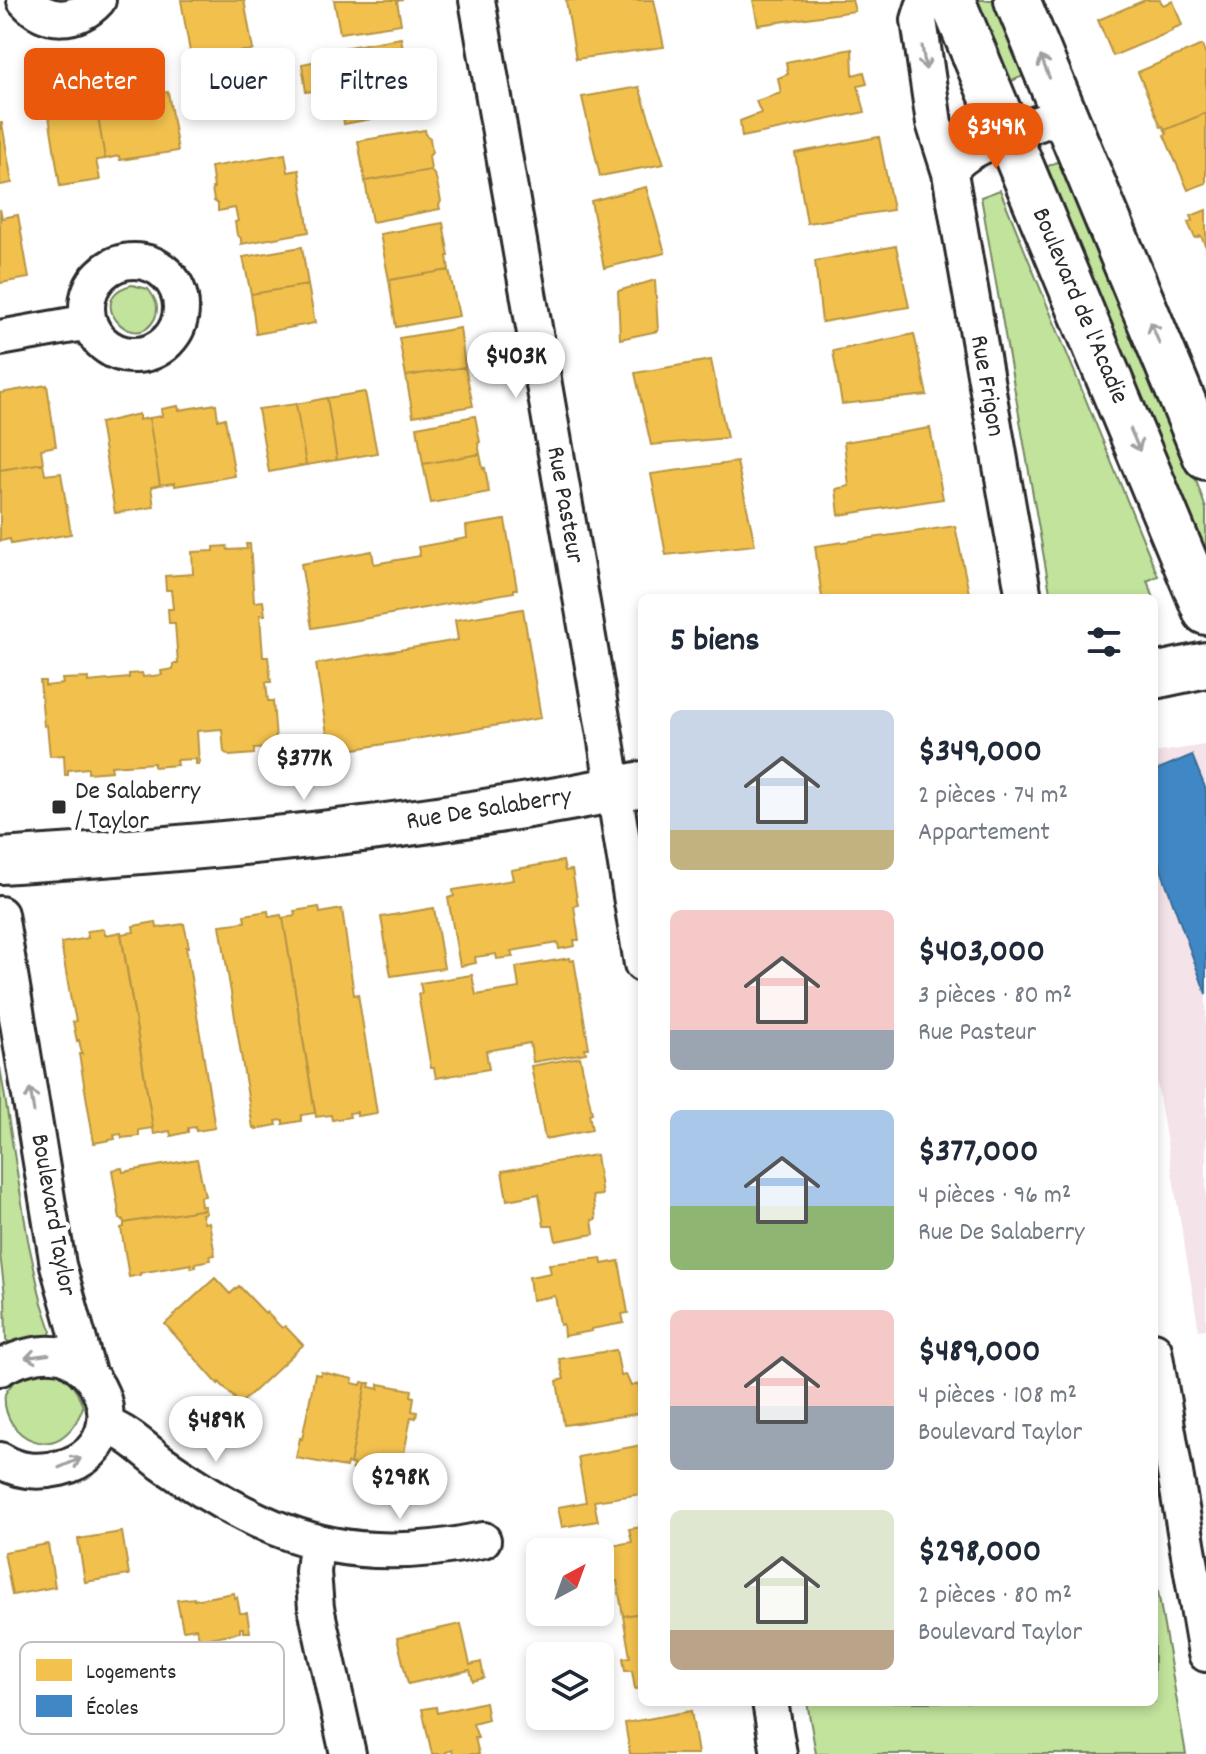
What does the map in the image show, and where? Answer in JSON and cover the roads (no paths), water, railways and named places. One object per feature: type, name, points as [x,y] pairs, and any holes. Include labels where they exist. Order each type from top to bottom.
[{"type":"main road","name":"Boulevard de l'Acadie","points":[[952,0],[1206,612]]},
{"type":"main road","points":[[1017,0],[1206,457]]},
{"type":"main road","points":[[1158,675],[1206,665]]},
{"type":"main road","name":"Rue De Salaberry","points":[[0,861],[333,833],[433,820],[628,787]]},
{"type":"street","points":[[25,0],[35,10],[58,18],[81,13],[98,0]]},
{"type":"street","name":"Rue Pasteur","points":[[477,0],[628,787],[638,913]]},
{"type":"street","name":"Rue Frigon","points":[[934,0],[923,7],[919,20],[934,123],[950,173],[1023,594]]},
{"type":"street","points":[[950,173],[952,166],[967,154],[1064,114]]},
{"type":"street","points":[[0,338],[89,322]]},
{"type":"street","name":"Boulevard Taylor","points":[[0,914],[58,1265],[88,1373],[102,1394],[106,1425]]},
{"type":"street","points":[[0,1368],[40,1354],[61,1355],[88,1373]]},
{"type":"street","points":[[1158,1373],[1206,1654]]},
{"type":"street","points":[[0,1460],[20,1470],[38,1471],[69,1465],[89,1452],[106,1425],[123,1433],[198,1487],[246,1515],[316,1542],[350,1549],[377,1550],[446,1546],[483,1540]]},
{"type":"street","points":[[316,1542],[313,1572],[316,1608],[348,1754]]},
{"type":"street","points":[[771,1706],[779,1754]]},
{"type":"place","name":"De Salaberry / Taylor","points":[[59,807]]}]
